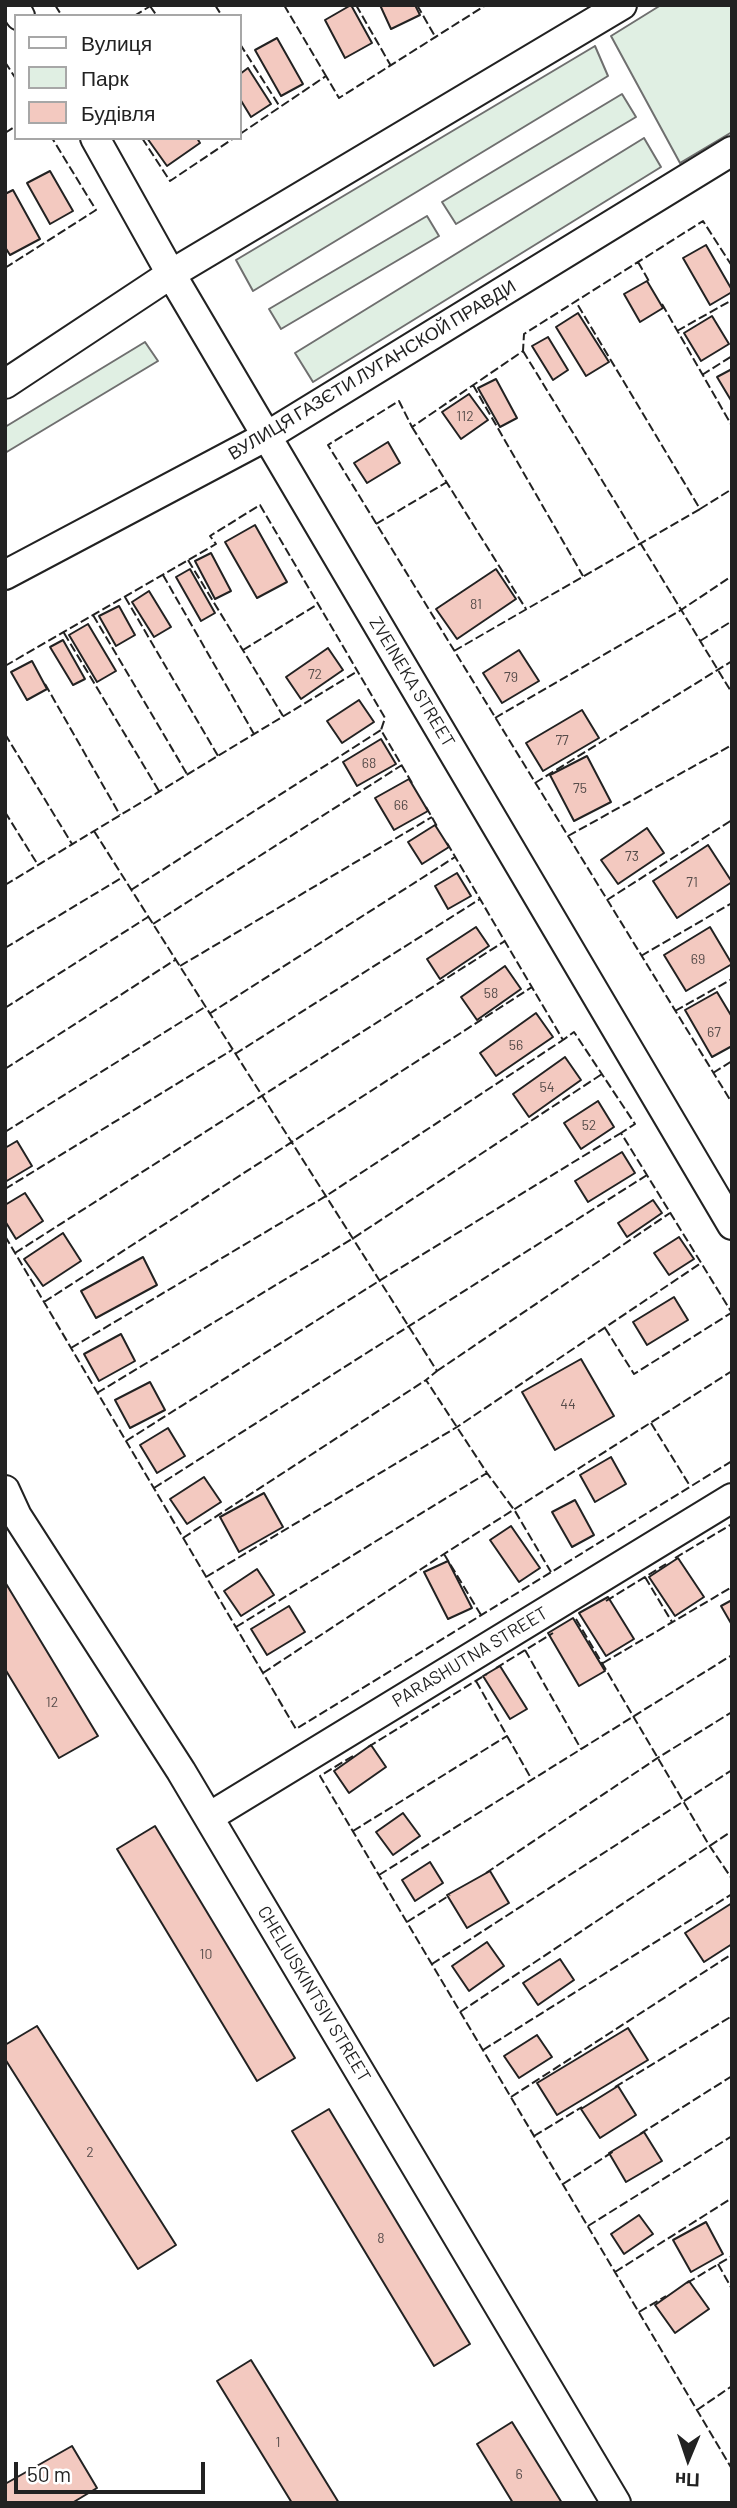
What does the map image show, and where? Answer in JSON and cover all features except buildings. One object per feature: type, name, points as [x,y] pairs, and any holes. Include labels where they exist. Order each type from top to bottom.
[{"type":"street","points":[[5,384],[172,274],[622,5]]},
{"type":"street","name":"ZVEINEKA STREET","points":[[96,140],[172,274],[732,1225]]},
{"type":"street","name":"ВУЛИЦЯ ГАЗЄТИ ЛУГАНСКОЙ ПРАВДИ","points":[[5,575],[267,436],[731,154]]},
{"type":"street","name":"CHELIUSKINTSIV STREET","points":[[5,1490],[11,1520],[209,1817],[616,2503]]},
{"type":"street","name":"PARASHUTNA STREET","points":[[209,1817],[732,1498]]},
{"type":"green space","points":[[661,5],[732,5],[732,132],[680,163],[611,36]]},
{"type":"green space","points":[[595,46],[608,76],[253,291],[236,260]]},
{"type":"green space","points":[[622,94],[636,117],[456,224],[442,202]]},
{"type":"green space","points":[[644,138],[661,167],[313,382],[295,353]]},
{"type":"green space","points":[[427,216],[439,236],[281,329],[269,309]]},
{"type":"green space","points":[[145,342],[158,361],[5,453],[5,427]]},
{"type":"fence","points":[[55,5],[61,14]]},
{"type":"fence","points":[[137,14],[152,5]]},
{"type":"fence","points":[[215,5],[221,14]]},
{"type":"fence","points":[[284,5],[326,76]]},
{"type":"fence","points":[[356,5],[391,66]]},
{"type":"fence","points":[[417,5],[436,38]]},
{"type":"fence","points":[[242,133],[326,76],[339,98],[486,5]]},
{"type":"fence","points":[[150,6],[156,14]]},
{"type":"fence","points":[[242,47],[280,107]]},
{"type":"fence","points":[[5,62],[14,76]]},
{"type":"fence","points":[[5,133],[14,127]]},
{"type":"fence","points":[[5,268],[96,210],[53,140]]},
{"type":"fence","points":[[143,140],[170,181],[231,140]]},
{"type":"fence","points":[[732,266],[703,221],[524,334],[523,351],[412,427],[399,401],[328,445],[732,1103]]},
{"type":"fence","points":[[638,262],[650,283]]},
{"type":"fence","points":[[677,331],[732,300]]},
{"type":"fence","points":[[454,651],[700,509],[576,302]]},
{"type":"fence","points":[[662,304],[732,426]]},
{"type":"fence","points":[[523,351],[732,693]]},
{"type":"fence","points":[[702,375],[732,356]]},
{"type":"fence","points":[[473,385],[583,576]]},
{"type":"fence","points":[[412,427],[526,609]]},
{"type":"fence","points":[[376,524],[447,482]]},
{"type":"fence","points":[[700,509],[732,489]]},
{"type":"fence","points":[[5,666],[216,544],[210,536],[260,505],[385,718],[381,730],[412,783]]},
{"type":"fence","points":[[188,560],[283,716]]},
{"type":"fence","points":[[163,575],[254,734]]},
{"type":"fence","points":[[495,718],[681,610],[732,576]]},
{"type":"fence","points":[[125,597],[218,756]]},
{"type":"fence","points":[[243,650],[318,604]]},
{"type":"fence","points":[[93,615],[187,774]]},
{"type":"fence","points":[[700,641],[732,621]]},
{"type":"fence","points":[[64,633],[159,791]]},
{"type":"fence","points":[[535,783],[732,661]]},
{"type":"fence","points":[[5,885],[358,671]]},
{"type":"fence","points":[[45,684],[120,815]]},
{"type":"fence","points":[[131,890],[381,730]]},
{"type":"fence","points":[[5,734],[72,844]]},
{"type":"fence","points":[[568,836],[732,745]]},
{"type":"fence","points":[[153,924],[402,765]]},
{"type":"fence","points":[[426,807],[438,828]]},
{"type":"fence","points":[[5,812],[38,865]]},
{"type":"fence","points":[[180,966],[432,817]]},
{"type":"fence","points":[[607,900],[732,820]]},
{"type":"fence","points":[[94,831],[437,1371],[426,1380],[515,1511],[551,1572]]},
{"type":"fence","points":[[447,843],[563,1040],[574,1032],[635,1124],[621,1133],[732,1313]]},
{"type":"fence","points":[[209,1014],[455,857]]},
{"type":"fence","points":[[5,948],[123,877]]},
{"type":"fence","points":[[235,1054],[480,899]]},
{"type":"fence","points":[[641,956],[732,903]]},
{"type":"fence","points":[[5,1008],[148,917]]},
{"type":"fence","points":[[15,1253],[505,941]]},
{"type":"fence","points":[[5,1069],[175,960]]},
{"type":"fence","points":[[675,1011],[732,979]]},
{"type":"fence","points":[[44,1302],[532,987]]},
{"type":"fence","points":[[5,1132],[205,1007]]},
{"type":"fence","points":[[71,1348],[326,1196],[563,1040]]},
{"type":"fence","points":[[5,1189],[232,1050]]},
{"type":"fence","points":[[713,1073],[732,1061]]},
{"type":"fence","points":[[97,1393],[352,1239],[602,1074]]},
{"type":"fence","points":[[126,1441],[379,1281],[621,1133]]},
{"type":"fence","points":[[154,1488],[647,1175]]},
{"type":"fence","points":[[437,1371],[670,1213]]},
{"type":"fence","points":[[5,1236],[296,1729],[732,1461]]},
{"type":"fence","points":[[206,1577],[457,1427],[701,1263]]},
{"type":"fence","points":[[605,1328],[634,1374],[731,1313]]},
{"type":"fence","points":[[263,1673],[732,1371]]},
{"type":"fence","points":[[183,1538],[426,1380]]},
{"type":"fence","points":[[651,1423],[690,1486]]},
{"type":"fence","points":[[236,1627],[487,1473]]},
{"type":"fence","points":[[675,1558],[732,1524]]},
{"type":"fence","points":[[444,1554],[481,1615]]},
{"type":"fence","points":[[606,1601],[666,1564]]},
{"type":"fence","points":[[645,1577],[672,1622]]},
{"type":"fence","points":[[603,1663],[732,1587]]},
{"type":"fence","points":[[576,1619],[709,1845],[732,1879]]},
{"type":"fence","points":[[496,1668],[553,1633]]},
{"type":"fence","points":[[525,1650],[581,1749]]},
{"type":"fence","points":[[379,1875],[732,1655]]},
{"type":"fence","points":[[368,1747],[487,1674]]},
{"type":"fence","points":[[476,1681],[532,1780]]},
{"type":"fence","points":[[486,1873],[659,1757],[732,1712]]},
{"type":"fence","points":[[353,1831],[507,1736]]},
{"type":"fence","points":[[353,1756],[320,1776],[732,2469]]},
{"type":"fence","points":[[432,1964],[732,1770]]},
{"type":"fence","points":[[460,2012],[732,1831]]},
{"type":"fence","points":[[483,2050],[732,1894]]},
{"type":"fence","points":[[407,1922],[450,1895]]},
{"type":"fence","points":[[511,2097],[732,1954]]},
{"type":"fence","points":[[615,2087],[732,2016]]},
{"type":"fence","points":[[640,2134],[732,2076]]},
{"type":"fence","points":[[534,2136],[582,2107]]},
{"type":"fence","points":[[588,2226],[732,2136]]},
{"type":"fence","points":[[563,2184],[614,2151]]},
{"type":"fence","points":[[615,2272],[732,2198]]},
{"type":"fence","points":[[687,2283],[732,2256]]},
{"type":"fence","points":[[718,2264],[732,2289]]},
{"type":"fence","points":[[639,2312],[666,2296]]},
{"type":"fence","points":[[697,2410],[732,2386]]}]
